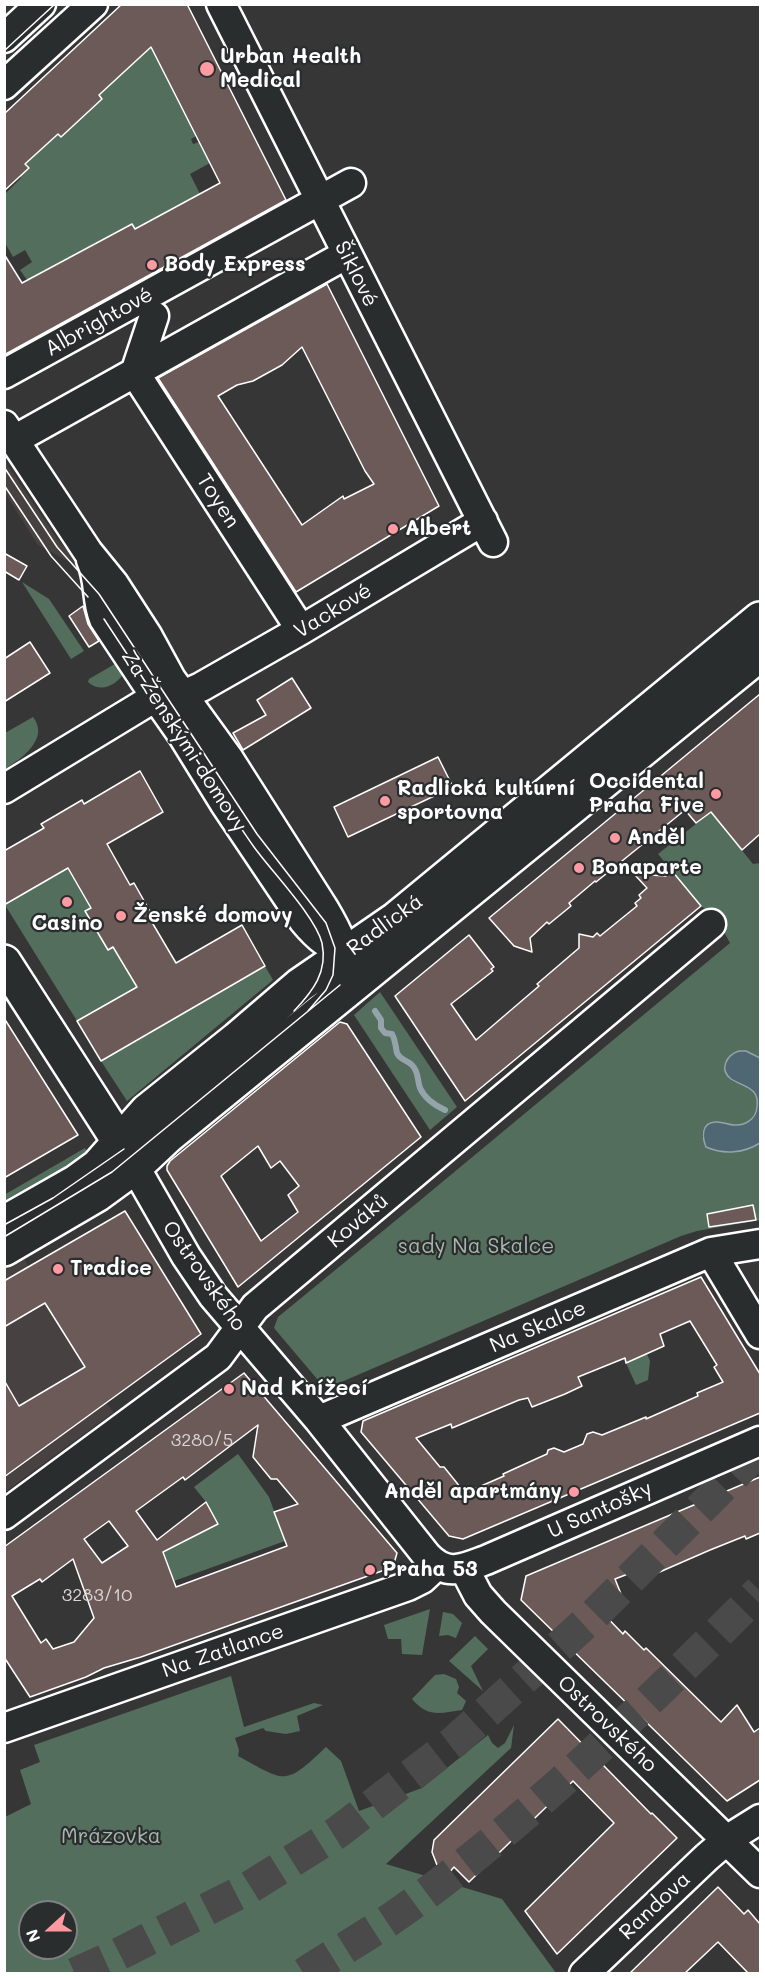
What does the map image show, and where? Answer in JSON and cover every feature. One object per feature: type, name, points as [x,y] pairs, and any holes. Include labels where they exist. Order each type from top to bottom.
[{"type":"main road","name":"Radlická","points":[[4,1223],[76,1182],[98,1166],[168,1136],[330,1004],[402,930],[760,618]]},
{"type":"main road","name":"Radlická","points":[[4,1249],[98,1194],[127,1154],[147,1111],[300,985],[346,952],[402,930],[760,654]]},
{"type":"main road","name":"Ostrovského","points":[[4,962],[127,1154]]},
{"type":"street","points":[[9,23],[41,4]]},
{"type":"street","points":[[4,85],[93,4]]},
{"type":"street","name":"Šiklové","points":[[221,4],[488,532]]},
{"type":"street","name":"Albrightové","points":[[4,374],[351,183]]},
{"type":"street","points":[[9,433],[135,373],[346,254]]},
{"type":"street","points":[[135,373],[154,316]]},
{"type":"street","name":"Toyen","points":[[135,373],[301,630]]},
{"type":"street","name":"Za Ženskými domovy","points":[[9,433],[88,552],[97,578],[104,619],[169,696],[183,736],[225,804],[313,913],[338,932],[346,952]]},
{"type":"street","name":"Vackové","points":[[4,789],[144,705],[201,687],[301,630],[488,532]]},
{"type":"street","points":[[300,985],[306,973],[309,954],[308,934],[313,913],[402,930]]},
{"type":"street","name":"Kováků","points":[[4,1515],[218,1357],[255,1306],[711,924]]},
{"type":"street","points":[[330,1004],[342,977],[346,952]]},
{"type":"street","name":"Ostrovského","points":[[127,1154],[186,1256],[213,1296],[319,1420],[427,1556],[451,1567],[493,1612],[728,1839],[760,1873]]},
{"type":"street","name":"Na Skalce","points":[[319,1420],[711,1252],[760,1244]]},
{"type":"street","points":[[711,1252],[760,1334]]},
{"type":"street","name":"U Santošky","points":[[451,1567],[486,1560],[760,1441]]},
{"type":"street","name":"Na Zatlance","points":[[8,1721],[408,1586],[451,1567]]},
{"type":"street","name":"Randova","points":[[584,1974],[698,1865],[728,1839],[760,1819]]},
{"type":"shaded area","points":[[4,460],[58,540],[86,571],[38,545],[5,493]]},
{"type":"shaded area","points":[[23,1256],[54,1318],[106,1403],[114,1412],[5,1492],[4,1267]]},
{"type":"green space","points":[[151,46],[196,136],[191,139],[193,144],[199,142],[210,163],[190,174],[200,194],[135,229],[131,224],[27,280],[20,270],[32,262],[25,250],[13,257],[5,243],[5,194],[28,168],[25,164],[58,134],[61,137],[102,99],[99,95]]},
{"type":"green space","points":[[22,582],[49,599],[84,651],[71,659]]},
{"type":"green space","points":[[120,661],[124,673],[117,681],[103,687],[88,682],[89,679]]},
{"type":"green space","points":[[33,717],[37,725],[36,740],[19,760],[5,769],[5,733]]},
{"type":"green space","name":"sady Na Skalce","points":[[711,812],[753,864],[760,863],[760,1058],[746,1051],[730,1078],[752,1089],[757,1099],[756,1110],[751,1119],[742,1125],[708,1124],[703,1130],[702,1137],[724,1148],[737,1151],[760,1143],[760,1220],[681,1236],[332,1386],[323,1386],[274,1328],[278,1317],[730,943],[717,919],[701,906],[658,854]],"holes":[[[753,1205],[756,1220],[730,1224],[728,1210]]]},
{"type":"green space","points":[[68,868],[91,908],[86,911],[108,950],[113,947],[137,987],[77,1021],[5,905]]},
{"type":"green space","points":[[265,966],[273,980],[127,1101],[101,1061]]},
{"type":"green space","points":[[380,992],[457,1107],[430,1130],[354,1015]]},
{"type":"green space","points":[[85,1148],[95,1163],[5,1216],[4,1195]]},
{"type":"green space","points":[[647,1354],[650,1361],[648,1380],[636,1385],[626,1363]]},
{"type":"green space","points":[[238,1454],[269,1497],[285,1541],[174,1581],[164,1552],[218,1524],[206,1502],[194,1487]]},
{"type":"green space","points":[[430,1609],[422,1655],[402,1654],[401,1639],[388,1639],[384,1625]]},
{"type":"green space","points":[[443,1612],[453,1614],[462,1623],[456,1638],[448,1635],[439,1636]]},
{"type":"green space","points":[[475,1636],[488,1649],[471,1666],[483,1691],[449,1661]]},
{"type":"green space","points":[[444,1674],[456,1679],[459,1687],[457,1693],[466,1701],[462,1710],[429,1712],[412,1699],[435,1675]]},
{"type":"green space","name":"Mrázovka","points":[[231,1676],[244,1727],[314,1703],[323,1705],[297,1716],[300,1731],[286,1734],[266,1731],[263,1728],[235,1738],[239,1750],[238,1756],[266,1771],[284,1776],[301,1769],[326,1747],[341,1761],[359,1811],[422,1788],[488,1735],[498,1748],[505,1743],[514,1725],[511,1748],[386,1864],[502,1899],[556,1973],[5,1973],[5,1817],[31,1804],[20,1770],[40,1762],[34,1745]]},
{"type":"water","points":[[739,1051],[746,1051],[760,1058],[760,1143],[741,1151],[713,1150],[706,1147],[703,1135],[707,1125],[718,1122],[732,1125],[742,1124],[749,1121],[756,1111],[757,1100],[753,1091],[731,1079],[725,1071],[728,1059]]},
{"type":"building","points":[[122,4],[187,4],[286,200],[4,355],[4,254],[22,283],[132,224],[135,229],[220,183],[151,47],[99,95],[102,99],[61,137],[58,134],[25,164],[29,168],[4,191],[4,114]]},
{"type":"building","points":[[327,284],[439,506],[296,592],[158,378]],"holes":[[[302,347],[365,471],[374,484],[344,499],[343,496],[302,525],[218,396],[282,365]]]},
{"type":"building","points":[[4,553],[27,566],[19,580],[4,571]]},
{"type":"building","points":[[83,606],[88,624],[99,641],[89,647],[69,616]]},
{"type":"building","points":[[30,642],[50,673],[4,702],[4,659]]},
{"type":"building","points":[[292,678],[311,708],[243,750],[233,733],[266,715],[257,700]]},
{"type":"building","points":[[760,694],[760,834],[742,850],[711,812],[696,823],[685,810],[595,881],[569,903],[571,906],[549,924],[547,922],[530,938],[532,952],[514,946],[489,918]]},
{"type":"building","name":"Radlická kulturní sportovna","points":[[438,757],[453,787],[348,837],[334,807]]},
{"type":"building","name":"Ženské domovy","points":[[140,771],[163,812],[107,844],[130,885],[134,883],[156,922],[153,924],[176,963],[242,925],[265,966],[101,1061],[77,1021],[137,987],[113,947],[108,950],[85,911],[91,908],[68,868],[4,905],[4,851],[44,828],[41,824],[82,800],[84,804]]},
{"type":"building","points":[[672,871],[701,906],[465,1101],[395,996],[469,935],[494,967],[491,969],[493,971],[451,1004],[476,1040],[579,948],[579,934],[593,937],[597,933],[600,936],[637,906],[635,903],[641,898],[639,895],[647,888],[634,874],[666,876]]},
{"type":"building","points":[[4,1018],[78,1135],[4,1178]]},
{"type":"building","points":[[340,1022],[347,1024],[421,1137],[238,1287],[167,1170],[170,1161]],"holes":[[[258,1146],[271,1168],[280,1161],[299,1186],[288,1195],[298,1212],[261,1241],[221,1176]]]},
{"type":"building","points":[[753,1205],[756,1220],[709,1227],[707,1214]]},
{"type":"building","points":[[125,1211],[201,1334],[4,1477],[4,1380],[19,1406],[85,1367],[45,1303],[4,1327],[4,1281]]},
{"type":"building","points":[[701,1277],[760,1374],[760,1413],[463,1539],[449,1536],[361,1432],[363,1421]],"holes":[[[690,1321],[717,1365],[714,1367],[723,1382],[697,1393],[698,1396],[602,1435],[593,1432],[587,1434],[583,1444],[564,1452],[554,1448],[548,1450],[547,1454],[465,1493],[416,1438],[451,1424],[452,1428],[519,1400],[528,1398],[532,1407],[565,1394],[582,1386],[578,1377],[625,1358],[626,1363],[664,1346],[660,1334]]]},
{"type":"building","points":[[244,1373],[397,1553],[393,1567],[141,1657],[104,1668],[86,1677],[30,1697],[4,1657],[4,1547]],"holes":[[[258,1425],[253,1457],[271,1479],[277,1479],[298,1504],[274,1512],[287,1546],[176,1587],[163,1552],[218,1524],[206,1502],[157,1540],[136,1511],[183,1477],[185,1480]],[[109,1521],[128,1546],[102,1563],[84,1539]],[[73,1559],[94,1618],[74,1642],[53,1649],[46,1639],[41,1643],[12,1596],[40,1579],[42,1582]]]},
{"type":"building","points":[[760,1477],[760,1533],[746,1539],[745,1536],[655,1574],[651,1565],[615,1579],[621,1594],[595,1605],[623,1634],[625,1631],[644,1650],[646,1648],[721,1722],[737,1705],[754,1732],[760,1728],[760,1780],[727,1801],[521,1600],[526,1576]]},
{"type":"building","points":[[558,1719],[677,1838],[557,1954],[525,1911],[614,1823],[573,1781],[469,1882],[454,1867],[448,1874],[437,1865],[432,1852],[434,1840]]},
{"type":"building","points":[[718,1887],[744,1914],[748,1910],[760,1924],[760,1974],[749,1974],[718,1942],[684,1974],[629,1974]]},
{"type":"waterway","points":[[375,1011],[381,1020],[381,1028],[385,1033],[392,1034],[398,1055],[410,1063],[417,1073],[424,1095],[445,1110]]},
{"type":"tunnel","points":[[75,1974],[247,1889],[338,1832],[454,1742],[593,1616],[760,1449]]},
{"type":"tunnel","points":[[304,1974],[402,1912],[506,1830],[594,1753],[760,1591]]},
{"type":"tram line","points":[[4,51],[55,4]]},
{"type":"tram line","points":[[4,467],[57,547],[99,594],[257,834],[326,923],[335,948],[333,975],[326,990],[308,1011]]},
{"type":"tram line","points":[[4,485],[51,556],[88,597]]},
{"type":"tram line","points":[[104,619],[247,838],[302,907],[318,932],[323,953],[321,972],[313,988],[294,1011]]},
{"type":"tram line","points":[[4,1237],[112,1172],[340,985]]},
{"type":"tram line","points":[[4,1225],[53,1198],[124,1149]]},
{"type":"place","name":"Urban Health Medical","points":[[207,69]]},
{"type":"place","name":"Body Express","points":[[152,265]]},
{"type":"place","name":"Albert","points":[[393,529]]},
{"type":"place","name":"Occidental Praha Five","points":[[716,794]]},
{"type":"place","name":"Radlická kulturní sportovna","points":[[385,801]]},
{"type":"place","name":"Anděl","points":[[615,838]]},
{"type":"place","name":"Bonaparte","points":[[579,868]]},
{"type":"place","name":"Casino","points":[[67,902]]},
{"type":"place","name":"Ženské domovy","points":[[121,916]]},
{"type":"place","name":"Tradice","points":[[58,1269]]},
{"type":"place","name":"Nad Knížecí","points":[[229,1389]]},
{"type":"place","name":"Anděl apartmány","points":[[574,1492]]},
{"type":"place","name":"Praha 53","points":[[370,1570]]}]
